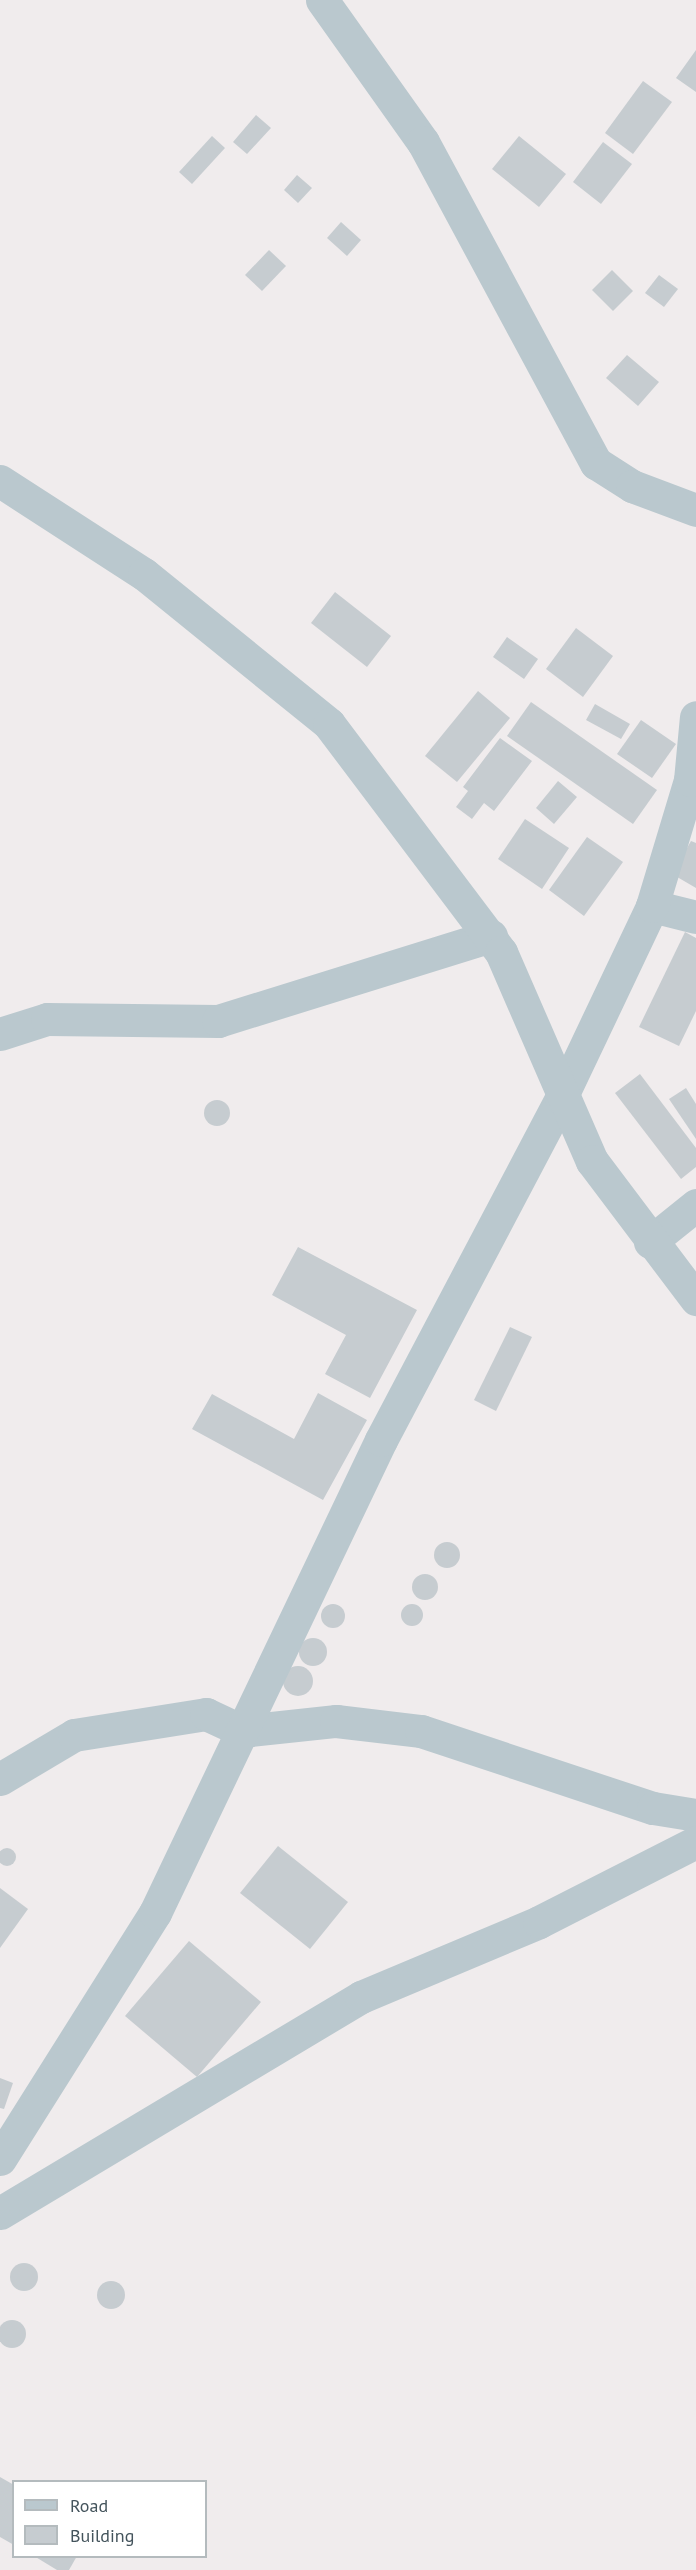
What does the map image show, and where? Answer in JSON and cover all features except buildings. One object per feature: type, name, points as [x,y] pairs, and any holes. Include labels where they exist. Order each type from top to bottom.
[{"type":"street","points":[[322,0],[423,142],[596,463],[632,486],[696,510]]},
{"type":"street","points":[[0,481],[144,574],[329,724],[490,936],[561,1098],[592,1161],[650,1242],[696,1299]]},
{"type":"street","points":[[0,2159],[155,1913],[381,1440],[561,1098],[652,906],[690,780],[696,717]]},
{"type":"street","points":[[652,906],[696,917]]},
{"type":"street","points":[[0,1034],[47,1019],[218,1021],[490,936]]},
{"type":"street","points":[[650,1242],[696,1205]]},
{"type":"street","points":[[0,1779],[74,1735],[104,1726],[206,1714],[242,1731],[336,1721],[421,1731],[653,1808],[696,1815]]},
{"type":"street","points":[[0,2213],[361,1997],[539,1922],[696,1842]]}]
